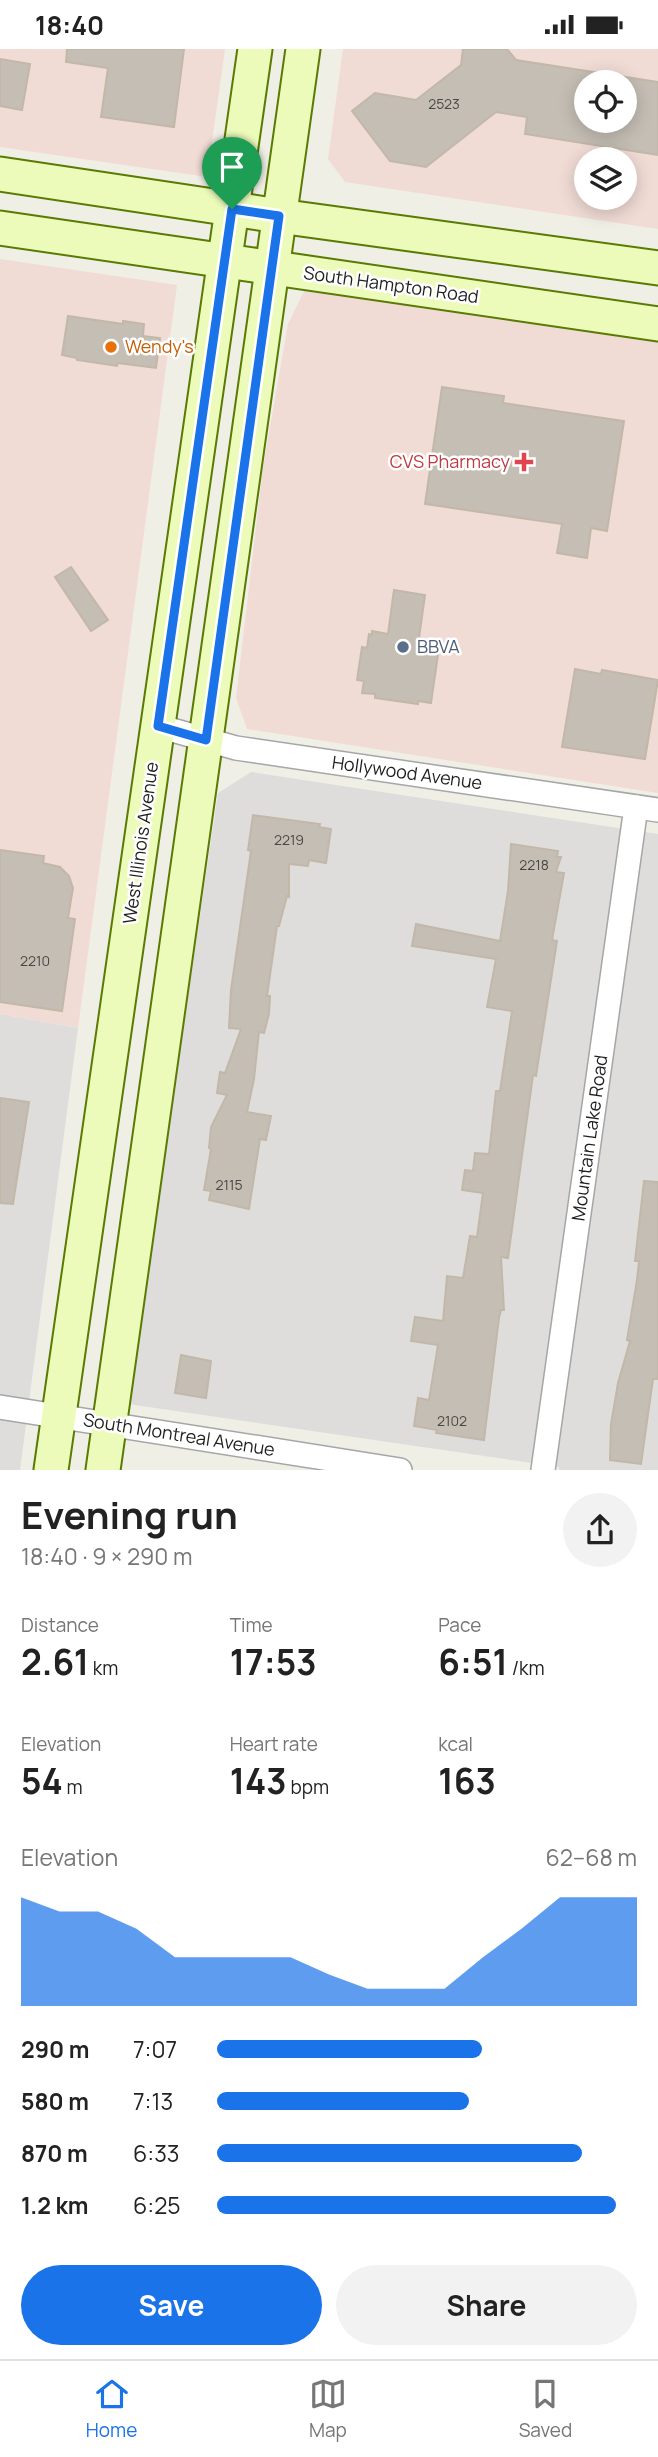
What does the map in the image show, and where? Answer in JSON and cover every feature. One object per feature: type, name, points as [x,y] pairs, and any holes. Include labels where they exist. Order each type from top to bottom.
[{"type":"main road","name":"West Illinois Avenue","points":[[51,1470],[255,49]]},
{"type":"main road","points":[[103,1470],[303,49]]},
{"type":"main road","points":[[0,174],[279,216],[658,268]]},
{"type":"main road","name":"South Hampton Road","points":[[0,228],[272,268],[654,318]]},
{"type":"street","name":"Hollywood Avenue","points":[[158,726],[236,748],[647,809]]},
{"type":"street","name":"Mountain Lake Road","points":[[543,1470],[647,809]]},
{"type":"street","name":"South Montreal Avenue","points":[[0,1408],[400,1470]]},
{"type":"shaded area","points":[[0,49],[225,49],[207,177],[0,147]]},
{"type":"shaded area","points":[[343,49],[658,49],[658,229],[345,182],[328,159]]},
{"type":"shaded area","points":[[0,259],[177,285],[78,1028],[0,1014]]},
{"type":"shaded area","points":[[306,287],[658,335],[658,793],[247,729],[236,698],[263,467],[288,324]]},
{"type":"shaded area","points":[[251,772],[658,834],[658,1470],[559,1470],[559,1467],[128,1404],[218,793]]},
{"type":"shaded area","points":[[0,1014],[78,1028],[20,1470],[0,1470]]},
{"type":"building","points":[[67,49],[184,49],[174,127],[101,117],[108,68],[66,62]]},
{"type":"building","points":[[463,49],[507,49],[516,60],[581,70],[574,70],[574,133],[637,133],[637,79],[658,82],[658,155],[637,152],[637,147],[607,147],[525,134],[527,117],[496,112],[426,167],[390,161],[352,111],[375,93],[416,100],[461,65]]},
{"type":"building","points":[[0,59],[30,64],[22,110],[0,106]]},
{"type":"building","name":"Wendy's","points":[[68,316],[123,324],[123,321],[144,324],[143,336],[160,338],[156,368],[118,363],[117,366],[62,355]]},
{"type":"building","name":"CVS Pharmacy","points":[[442,387],[504,396],[503,403],[624,421],[607,531],[591,528],[587,558],[557,553],[562,524],[425,504]]},
{"type":"building","points":[[71,567],[108,620],[91,631],[55,577]]},
{"type":"building","name":"BBVA","points":[[394,590],[425,595],[419,638],[440,641],[431,703],[418,701],[418,704],[375,698],[375,694],[362,693],[364,681],[357,680],[362,647],[367,648],[369,634],[372,635],[372,631],[388,634]]},
{"type":"building","points":[[575,669],[601,674],[602,670],[658,680],[645,759],[562,747]]},
{"type":"building","points":[[253,815],[320,824],[319,827],[331,829],[326,863],[309,860],[308,866],[289,864],[289,897],[287,896],[277,926],[267,996],[270,996],[269,1014],[264,1033],[259,1032],[247,1112],[271,1116],[266,1140],[260,1139],[249,1209],[209,1200],[211,1191],[204,1190],[211,1149],[211,1127],[227,1095],[217,1093],[220,1072],[225,1073],[241,1029],[229,1028],[231,990],[251,851],[248,850]]},
{"type":"building","points":[[511,844],[558,851],[557,857],[561,857],[556,872],[564,873],[552,940],[557,941],[536,1076],[533,1075],[508,1258],[501,1257],[504,1310],[501,1310],[499,1318],[484,1440],[436,1433],[437,1430],[414,1426],[418,1398],[429,1400],[438,1345],[411,1341],[415,1317],[443,1321],[447,1276],[463,1278],[470,1236],[477,1237],[483,1193],[462,1190],[465,1170],[473,1171],[475,1153],[489,1154],[496,1091],[500,1091],[512,1011],[487,1007],[496,959],[412,946],[416,924],[500,941],[508,891]]},
{"type":"building","points":[[0,850],[44,856],[43,863],[60,867],[69,876],[73,888],[68,918],[75,919],[62,1011],[0,1002]]},
{"type":"building","points":[[0,1098],[29,1102],[13,1204],[0,1203]]},
{"type":"building","points":[[644,1181],[658,1182],[658,1379],[653,1379],[641,1464],[610,1460],[611,1424],[618,1383],[630,1341],[627,1340],[637,1280],[639,1261],[635,1261]]},
{"type":"building","points":[[181,1355],[211,1361],[206,1398],[175,1393]]},
{"type":"place","name":"Wendy's","points":[[111,347]]},
{"type":"place","name":"CVS Pharmacy","points":[[524,462]]},
{"type":"place","name":"BBVA","points":[[403,647]]},
{"type":"route","points":[[232,209],[279,216],[206,740],[158,726],[232,209]]}]
